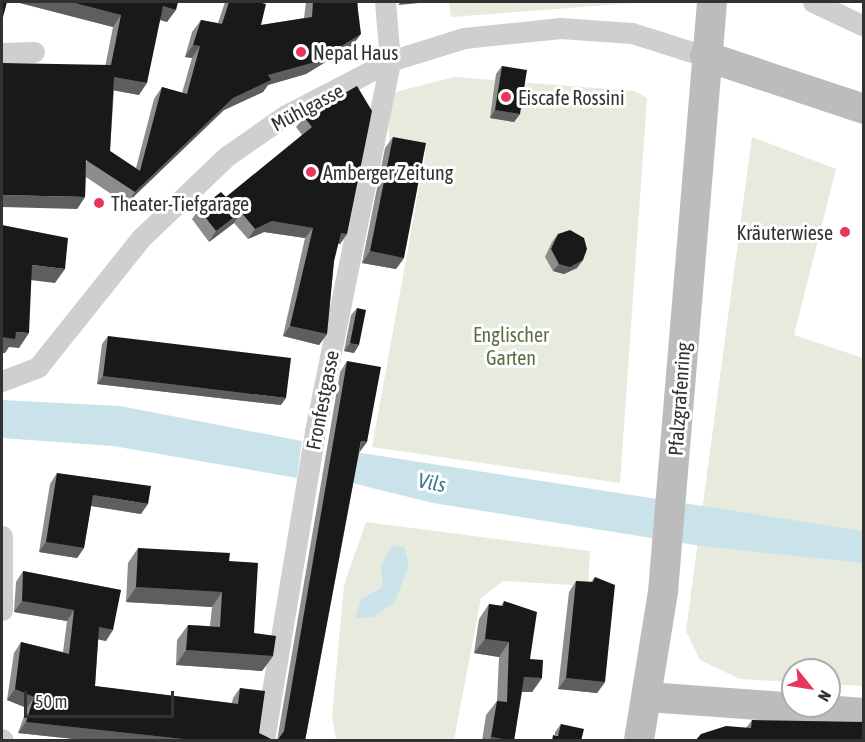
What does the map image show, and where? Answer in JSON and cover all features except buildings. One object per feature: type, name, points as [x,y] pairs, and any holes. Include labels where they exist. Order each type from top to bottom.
[{"type":"main road","name":"Pfalzgrafenring","points":[[639,741],[648,698],[663,592],[705,56],[712,2]]},
{"type":"main road","points":[[705,56],[863,106]]},
{"type":"main road","points":[[648,698],[864,713]]},
{"type":"street","name":"Fronfestgasse","points":[[264,741],[315,431],[390,61],[385,2]]},
{"type":"street","points":[[813,2],[864,26]]},
{"type":"street","name":"Mühlgasse","points":[[2,381],[38,367],[140,239],[226,156],[286,115],[390,61],[464,38],[560,28],[632,33],[705,56]]},
{"type":"street","points":[[2,53],[34,52]]},
{"type":"street","points":[[2,536],[2,610]]},
{"type":"green space","points":[[449,2],[647,2],[451,17]]},
{"type":"green space","name":"Englischer Garten","points":[[454,77],[635,91],[647,98],[620,483],[372,447],[426,149],[389,142],[388,94]]},
{"type":"green space","points":[[752,137],[836,169],[794,335],[863,358],[863,686],[841,685],[841,658],[781,658],[781,681],[740,679],[700,660],[686,631]]},
{"type":"green space","points":[[366,522],[590,551],[588,586],[503,581],[481,598],[454,740],[336,740],[332,716],[344,585]]},
{"type":"water","points":[[2,400],[120,406],[302,441],[297,478],[113,446],[2,438]]},
{"type":"water","name":"Vils","points":[[355,452],[863,531],[863,563],[701,546],[433,503],[348,482]]},
{"type":"water","points":[[392,546],[404,547],[409,564],[395,602],[374,617],[356,618],[361,599],[383,587],[381,566]]},
{"type":"place","name":"Nepal Haus","points":[[301,52]]},
{"type":"place","name":"Eiscafe Rossini","points":[[506,97]]},
{"type":"place","name":"Amberger Zeitung","points":[[311,172]]},
{"type":"place","name":"Theater-Tiefgarage","points":[[99,203]]},
{"type":"place","name":"Kräuterwiese","points":[[845,232]]}]
